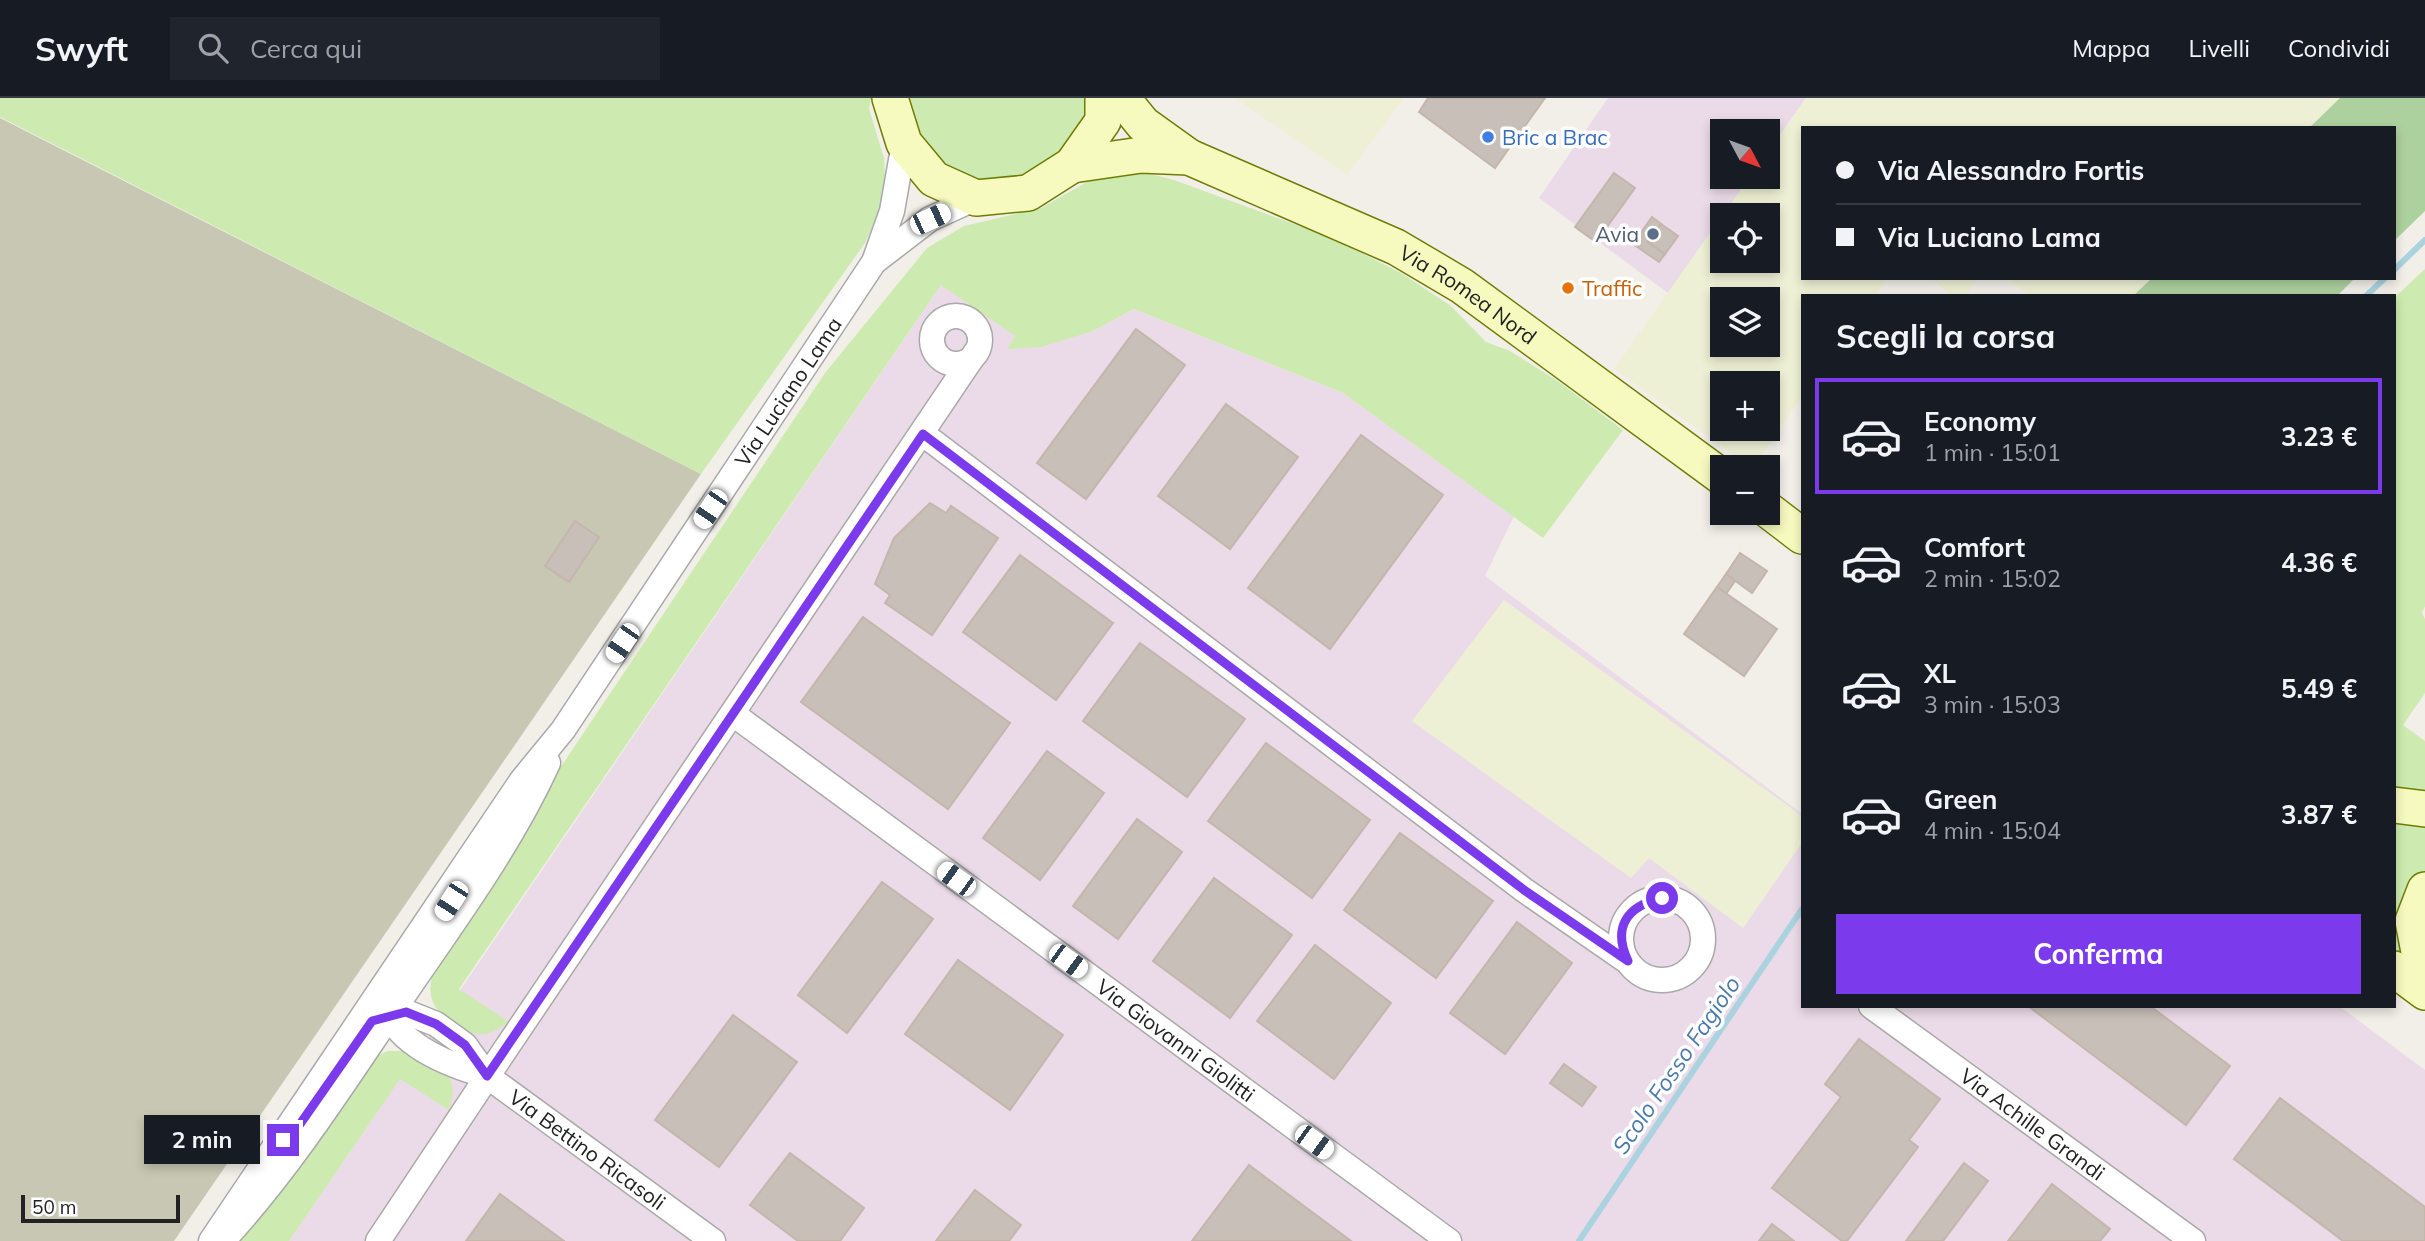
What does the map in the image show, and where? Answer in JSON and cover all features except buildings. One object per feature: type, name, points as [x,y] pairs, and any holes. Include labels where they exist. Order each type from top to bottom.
[{"type":"main road","points":[[890,98],[904,143],[934,179],[976,198],[1028,193],[1072,165],[1103,121],[1103,98]]},
{"type":"main road","name":"Via Romea Nord","points":[[1122,98],[1143,124],[1189,157],[1396,247],[1462,286],[1710,468]]},
{"type":"main road","name":"Via Romea Nord","points":[[1072,165],[1141,155],[1189,157]]},
{"type":"main road","points":[[1780,519],[1801,535]]},
{"type":"main road","points":[[2396,805],[2425,809]]},
{"type":"main road","points":[[2425,890],[2413,921],[2420,957],[2425,966]]},
{"type":"main road","points":[[2396,970],[2425,992]]},
{"type":"street","name":"Via Luciano Lama","points":[[211,1241],[522,780],[563,730],[874,262],[892,211],[904,143]]},
{"type":"street","name":"Via Luciano Lama","points":[[874,262],[930,219],[976,198]]},
{"type":"street","points":[[378,1241],[976,352]]},
{"type":"street","points":[[923,434],[1524,890],[1628,961]]},
{"type":"street","name":"Via Giovanni Giolitti","points":[[733,714],[1449,1241]]},
{"type":"street","name":"Via Luciano Lama","points":[[222,1241],[293,1159],[499,855],[534,794],[563,730]]},
{"type":"street","name":"Via Luciano Lama","points":[[390,1016],[383,1004],[463,882],[475,849]]},
{"type":"street","points":[[417,975],[423,1003],[436,1024]]},
{"type":"street","name":"Via Achille Grandi","points":[[1874,1008],[2193,1241]]},
{"type":"street","points":[[390,1016],[406,1012],[436,1024],[465,1045],[487,1076]]},
{"type":"street","name":"Via Luciano Lama","points":[[269,1153],[298,1127],[372,1021],[390,1016]]},
{"type":"street","name":"Via Bettino Ricasoli","points":[[390,1016],[402,1034],[419,1047],[456,1067],[487,1076],[713,1241]]},
{"type":"street","points":[[367,1049],[384,1040],[400,1039],[419,1047]]},
{"type":"shaded area","points":[[1235,98],[1404,98],[1347,175]]},
{"type":"shaded area","points":[[1608,98],[1806,98],[1780,135],[1780,119],[1710,119],[1710,189],[1742,189],[1732,203],[1710,203],[1710,234],[1668,293],[1539,198]]},
{"type":"shaded area","points":[[1806,98],[2340,98],[2311,126],[1801,126],[1801,280],[1886,280],[1876,294],[1801,294],[1801,398],[1780,428],[1780,371],[1710,371],[1710,438],[1614,369],[1710,233],[1710,273],[1780,273],[1780,203],[1732,203],[1741,189],[1780,189],[1780,135]]},
{"type":"shaded area","points":[[0,118],[701,474],[174,1241],[0,1241]]},
{"type":"shaded area","points":[[1933,280],[1977,280],[1966,294],[1951,294]]},
{"type":"shaded area","points":[[2009,280],[2150,280],[2135,294],[2027,294]]},
{"type":"shaded area","points":[[941,285],[1093,331],[1134,309],[1343,393],[1514,516],[1485,576],[1801,813],[1801,1008],[2342,1008],[2425,1070],[2425,1241],[289,1241]]},
{"type":"shaded area","points":[[1714,441],[1771,441],[1761,455],[1733,455]]},
{"type":"shaded area","points":[[1504,600],[1801,815],[1801,844],[1743,928],[1649,858],[1631,878],[1412,721]]},
{"type":"green space","points":[[0,98],[871,98],[869,109],[884,158],[886,198],[865,243],[701,474],[0,117]]},
{"type":"green space","points":[[906,98],[1088,98],[1083,123],[1068,148],[1020,179],[991,182],[962,175],[938,161],[918,139]]},
{"type":"green space","points":[[2340,98],[2425,98],[2425,211],[2396,239],[2396,126],[2311,126]]},
{"type":"green space","points":[[1139,171],[1174,180],[1332,238],[1401,273],[1451,306],[1486,342],[1510,351],[1559,382],[1623,430],[1543,538],[1343,393],[1134,309],[1093,331],[1041,347],[1007,349],[1015,336],[941,285],[459,989],[509,1022],[497,1030],[477,1034],[449,1020],[436,1008],[431,994],[435,967],[548,786],[825,373],[927,248],[964,226],[1041,208],[1094,178]]},
{"type":"green space","points":[[2425,269],[2425,606],[2422,613],[2425,619],[2425,693],[2403,725],[2425,741],[2425,795],[2396,791],[2396,296]]},
{"type":"green space","points":[[2150,280],[2353,280],[2339,294],[2135,294]]},
{"type":"green space","points":[[2396,824],[2425,827],[2425,871],[2412,883],[2409,966],[2396,956]]},
{"type":"green space","points":[[387,1051],[409,1051],[442,1068],[451,1080],[453,1093],[449,1110],[400,1079],[289,1241],[236,1241],[376,1057]]},
{"type":"waterway","points":[[2396,268],[2425,240]]},
{"type":"waterway","points":[[2368,294],[2383,280]]},
{"type":"waterway","name":"Scolo Fosso Fagiolo","points":[[1579,1241],[1801,910]]},
{"type":"place","name":"Bric a Brac","points":[[1488,137]]},
{"type":"place","name":"Avia","points":[[1653,234]]},
{"type":"place","name":"Traffic","points":[[1568,288]]},
{"type":"route","points":[[283,1140],[298,1127],[372,1021],[406,1012],[436,1024],[465,1045],[487,1076],[923,434],[1524,890],[1628,961],[1621,936],[1625,922],[1632,911],[1643,902],[1662,898]]}]
